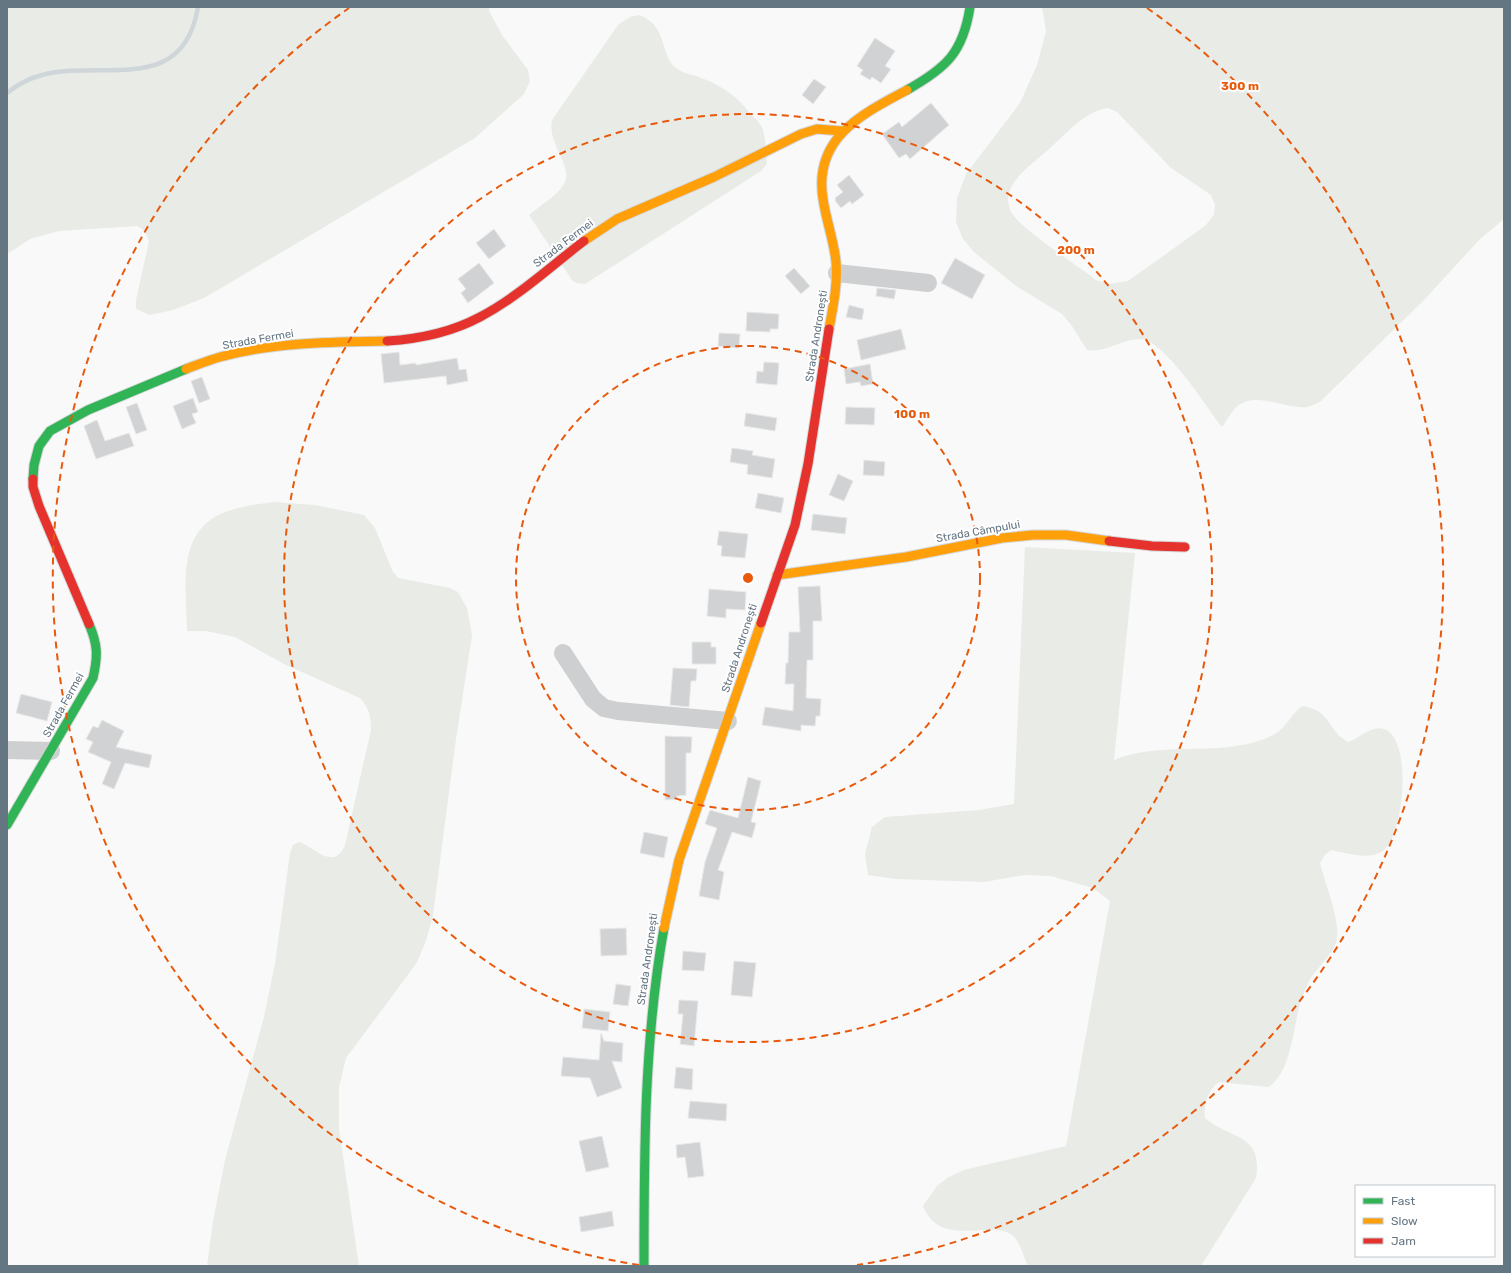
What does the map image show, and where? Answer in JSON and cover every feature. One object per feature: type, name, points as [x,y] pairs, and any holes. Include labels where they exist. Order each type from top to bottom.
[{"type":"street","name":"Strada Andronești","points":[[644,1266],[647,1064],[659,947],[668,899],[679,860],[795,525],[808,464],[837,273],[836,258],[821,183],[825,161],[841,131],[860,114],[933,75],[946,64],[958,50],[965,32],[970,7]]},
{"type":"street","name":"Strada Fermei","points":[[7,825],[93,678],[98,658],[94,635],[39,506],[33,486],[34,465],[39,446],[50,431],[88,410],[176,373],[220,357],[252,350],[288,345],[322,342],[388,341],[423,336],[454,328],[480,317],[506,301],[584,240],[617,219],[714,177],[802,134],[817,129],[841,131]]},
{"type":"street","points":[[837,273],[928,283]]},
{"type":"street","name":"Strada Câmpului","points":[[777,575],[837,568],[906,557],[1002,538],[1033,534],[1066,535],[1152,546],[1185,547]]},
{"type":"street","points":[[563,653],[593,699],[604,708],[618,711],[728,721]]},
{"type":"street","points":[[7,750],[51,751]]},
{"type":"shaded area","points":[[7,7],[489,7],[489,11],[502,35],[528,70],[530,81],[524,94],[475,138],[204,298],[173,310],[150,315],[136,309],[136,300],[149,241],[145,231],[137,226],[59,231],[30,239],[7,254]]},
{"type":"shaded area","points":[[1042,7],[1504,7],[1504,219],[1480,239],[1425,299],[1321,401],[1307,407],[1300,407],[1252,400],[1241,404],[1234,409],[1222,427],[1173,362],[1150,342],[1140,339],[1127,341],[1101,350],[1087,350],[1072,326],[1062,314],[1016,286],[974,252],[963,239],[956,222],[957,198],[966,174],[1020,103],[1037,65],[1046,31]],"holes":[[[1108,108],[1117,112],[1171,168],[1211,195],[1215,205],[1214,215],[1205,226],[1128,281],[1108,284],[1096,280],[1026,228],[1011,212],[1008,197],[1010,190],[1019,176],[1076,124],[1100,110]]]},
{"type":"shaded area","points":[[639,15],[649,20],[655,26],[667,56],[676,68],[682,72],[711,82],[724,89],[740,102],[758,121],[762,127],[766,145],[767,164],[761,171],[585,284],[576,283],[572,280],[529,215],[555,195],[566,180],[564,165],[554,139],[552,120],[618,25],[630,17]]},
{"type":"shaded area","points":[[273,502],[315,505],[364,515],[375,528],[392,570],[398,578],[450,588],[458,592],[467,608],[472,635],[455,746],[433,915],[426,941],[416,964],[346,1058],[339,1087],[339,1129],[359,1266],[207,1266],[213,1221],[225,1160],[264,1017],[275,964],[290,853],[293,845],[299,842],[324,856],[335,857],[341,853],[345,845],[371,730],[369,712],[366,705],[360,698],[284,664],[235,637],[206,631],[187,631],[186,572],[189,554],[195,538],[205,524],[221,514],[247,506]]},
{"type":"shaded area","points":[[1025,547],[1135,553],[1114,760],[1134,754],[1154,751],[1217,748],[1257,742],[1279,731],[1302,706],[1312,708],[1319,712],[1324,716],[1336,732],[1348,742],[1370,730],[1379,728],[1384,729],[1393,736],[1399,750],[1402,767],[1402,787],[1397,826],[1391,841],[1384,850],[1372,855],[1365,856],[1331,850],[1325,855],[1320,863],[1336,922],[1336,944],[1312,976],[1304,992],[1290,1050],[1282,1072],[1276,1081],[1268,1087],[1219,1082],[1209,1093],[1207,1098],[1205,1118],[1215,1125],[1243,1139],[1250,1145],[1255,1153],[1257,1163],[1256,1178],[1201,1266],[1028,1266],[1017,1241],[1007,1232],[996,1230],[955,1230],[942,1227],[931,1220],[923,1206],[937,1186],[947,1178],[964,1170],[1066,1146],[1110,901],[1093,888],[1051,876],[1024,875],[984,882],[896,879],[868,875],[865,854],[872,827],[885,817],[979,810],[1014,804]]},
{"type":"building","points":[[875,38],[895,51],[885,66],[891,69],[881,83],[872,77],[870,80],[860,74],[863,70],[857,66]]},
{"type":"building","points":[[814,79],[826,87],[813,104],[802,95]]},
{"type":"building","points":[[931,103],[949,125],[910,159],[906,154],[899,158],[882,134],[899,122],[902,127]]},
{"type":"building","points":[[849,175],[864,195],[852,204],[850,201],[841,208],[836,202],[835,198],[843,192],[837,185]]},
{"type":"building","points":[[494,229],[506,246],[489,259],[476,243]]},
{"type":"building","points":[[955,258],[985,275],[972,299],[941,283]]},
{"type":"building","points":[[479,263],[494,283],[468,303],[461,293],[466,289],[458,279]]},
{"type":"building","points":[[794,268],[810,286],[801,294],[785,276]]},
{"type":"building","points":[[877,288],[896,290],[894,299],[876,296]]},
{"type":"building","points":[[849,305],[864,309],[862,320],[846,317]]},
{"type":"building","points":[[747,312],[779,314],[778,329],[770,329],[770,332],[746,331]]},
{"type":"building","points":[[901,329],[906,349],[861,360],[857,340]]},
{"type":"building","points":[[719,333],[740,334],[739,348],[718,346]]},
{"type":"building","points":[[399,352],[400,365],[416,363],[416,365],[457,358],[459,370],[466,369],[468,381],[447,385],[446,376],[384,383],[381,354]]},
{"type":"building","points":[[764,362],[779,363],[777,385],[756,383],[757,371],[763,372]]},
{"type":"building","points":[[870,364],[873,384],[861,386],[860,382],[846,384],[844,369]]},
{"type":"building","points":[[202,377],[210,399],[199,403],[191,381]]},
{"type":"building","points":[[193,398],[198,412],[192,414],[196,423],[182,429],[173,406]]},
{"type":"building","points":[[137,403],[147,430],[136,434],[126,407]]},
{"type":"building","points":[[846,407],[875,408],[874,425],[845,424]]},
{"type":"building","points":[[746,413],[777,418],[775,431],[744,426]]},
{"type":"building","points":[[97,420],[105,441],[129,433],[134,446],[96,459],[84,426]]},
{"type":"building","points":[[732,448],[753,451],[752,455],[775,459],[772,478],[747,474],[748,465],[730,462]]},
{"type":"building","points":[[864,460],[885,462],[884,476],[863,475]]},
{"type":"building","points":[[838,474],[853,481],[844,501],[829,495]]},
{"type":"building","points":[[758,493],[784,498],[781,513],[755,508]]},
{"type":"building","points":[[813,514],[847,518],[845,534],[811,530]]},
{"type":"building","points":[[719,531],[748,534],[745,558],[721,556],[722,546],[717,545]]},
{"type":"building","points":[[820,586],[822,621],[813,621],[813,660],[807,660],[806,698],[821,699],[820,716],[816,716],[815,726],[801,725],[801,731],[762,725],[765,707],[793,711],[794,684],[785,684],[786,663],[788,663],[789,632],[800,632],[798,587]]},
{"type":"building","points":[[709,589],[746,592],[745,610],[726,609],[726,618],[707,616]]},
{"type":"building","points":[[692,642],[711,642],[711,647],[716,647],[716,664],[692,664]]},
{"type":"building","points":[[673,668],[697,669],[696,681],[691,681],[689,707],[670,705]]},
{"type":"building","points":[[21,694],[52,702],[47,721],[16,713]]},
{"type":"building","points":[[102,720],[124,731],[116,747],[152,755],[149,768],[125,763],[114,789],[102,784],[111,762],[88,752],[93,742],[86,739],[93,726],[98,728]]},
{"type":"building","points":[[665,736],[692,737],[691,753],[686,753],[686,795],[677,796],[677,799],[665,800]]},
{"type":"building","points":[[748,777],[761,781],[751,822],[756,823],[752,838],[732,832],[718,870],[724,872],[719,900],[699,896],[705,862],[717,828],[705,824],[710,810],[738,818]]},
{"type":"building","points":[[644,832],[668,837],[664,858],[640,853]]},
{"type":"building","points":[[626,928],[627,955],[601,956],[600,929]]},
{"type":"building","points":[[683,951],[706,953],[704,971],[682,970]]},
{"type":"building","points":[[734,961],[756,963],[752,997],[731,995]]},
{"type":"building","points":[[616,984],[631,986],[628,1006],[613,1004]]},
{"type":"building","points":[[679,1000],[698,1001],[694,1046],[680,1044],[683,1014],[678,1014]]},
{"type":"building","points":[[584,1009],[610,1012],[608,1031],[582,1028]]},
{"type":"building","points":[[601,1033],[604,1041],[623,1043],[622,1062],[612,1061],[622,1088],[597,1097],[590,1078],[561,1076],[563,1057],[599,1060]]},
{"type":"building","points":[[676,1067],[693,1069],[692,1090],[674,1088]]},
{"type":"building","points":[[690,1101],[727,1104],[726,1121],[688,1118]]},
{"type":"building","points":[[602,1136],[609,1167],[586,1172],[579,1141]]},
{"type":"building","points":[[700,1142],[704,1176],[688,1178],[685,1157],[677,1158],[676,1145]]},
{"type":"building","points":[[612,1211],[614,1226],[581,1232],[579,1217]]},
{"type":"waterway","points":[[7,93],[24,82],[42,75],[65,71],[137,69],[158,64],[176,53],[189,35],[198,7]]},
{"type":"traffic: fast","points":[[907,90],[932,74],[950,58],[963,36],[970,7]]},
{"type":"traffic: fast","points":[[33,479],[34,465],[39,446],[50,431],[88,410],[186,369]]},
{"type":"traffic: fast","points":[[7,825],[93,678],[96,663],[96,645],[89,624]]},
{"type":"traffic: fast","points":[[644,1266],[646,1097],[652,1012],[664,928]]},
{"type":"traffic: slow","points":[[829,329],[835,296],[836,262],[834,246],[823,199],[822,178],[826,160],[833,144],[844,131],[873,109],[907,90]]},
{"type":"traffic: slow","points":[[584,241],[617,219],[714,177],[801,134],[817,129],[841,131]]},
{"type":"traffic: slow","points":[[186,369],[220,357],[261,348],[303,344],[387,341]]},
{"type":"traffic: slow","points":[[777,575],[906,557],[1002,538],[1033,535],[1066,535],[1109,541]]},
{"type":"traffic: slow","points":[[664,928],[679,860],[761,623]]},
{"type":"traffic: jam","points":[[387,341],[411,339],[447,331],[480,317],[521,291],[584,241]]},
{"type":"traffic: jam","points":[[761,623],[795,525],[808,464],[829,329]]},
{"type":"traffic: jam","points":[[33,479],[33,487],[39,506],[89,624]]},
{"type":"traffic: jam","points":[[1109,541],[1152,546],[1185,547]]}]
